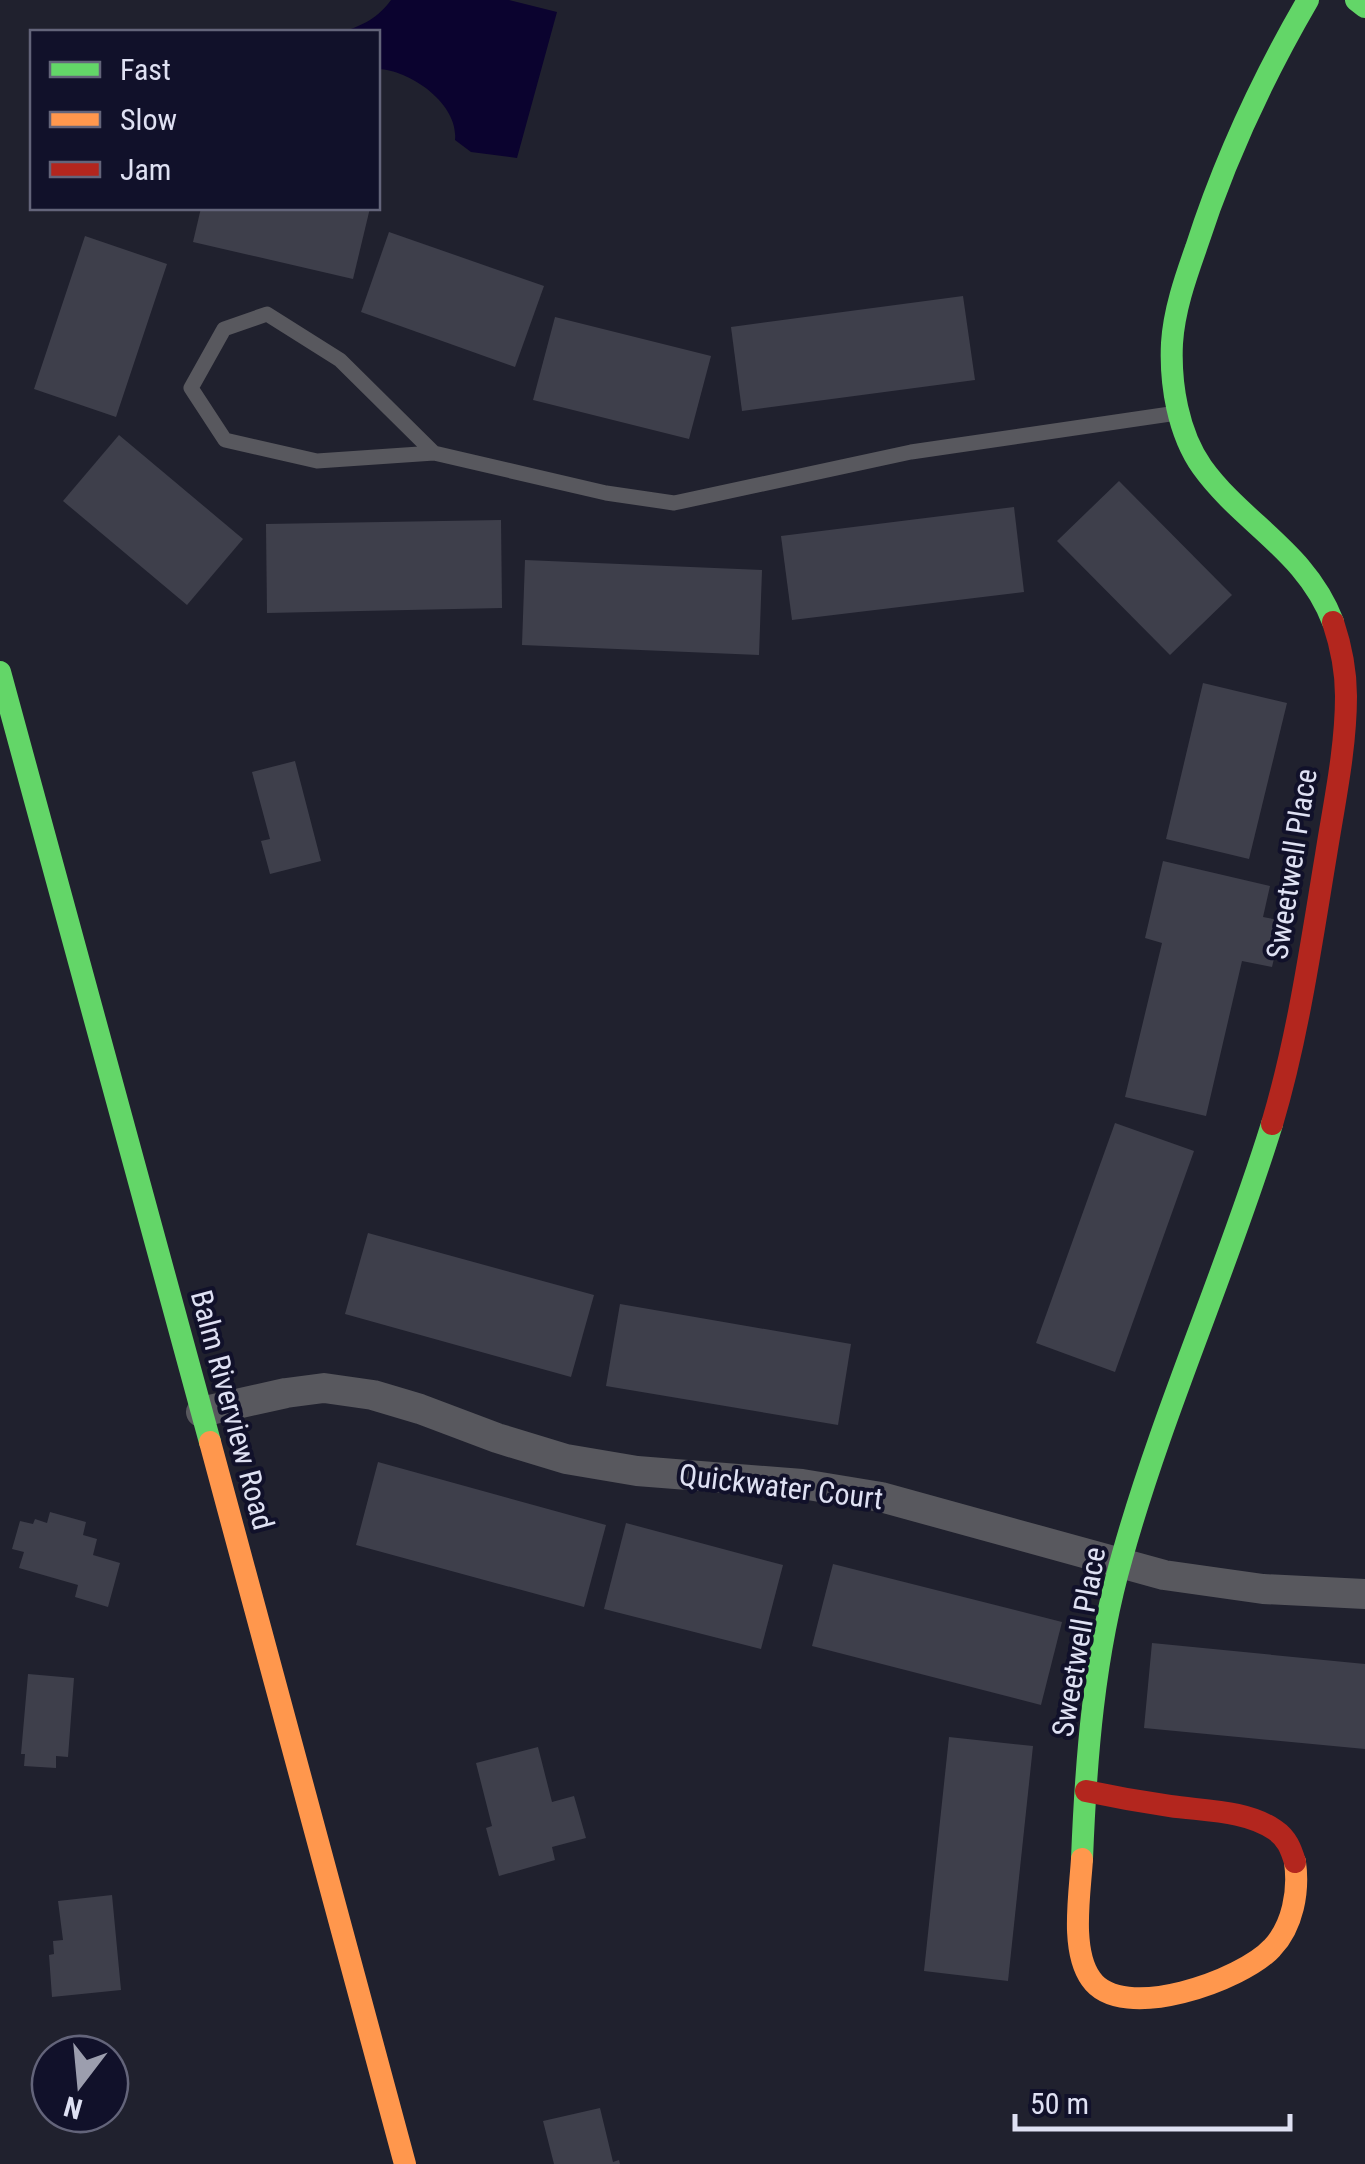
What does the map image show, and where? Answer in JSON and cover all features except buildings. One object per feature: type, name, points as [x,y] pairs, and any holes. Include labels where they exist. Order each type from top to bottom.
[{"type":"street","name":"Sweetwell Place","points":[[1086,1792],[1248,1816],[1281,1833],[1293,1850],[1298,1886],[1285,1929],[1269,1952],[1230,1974],[1148,1999],[1098,1988],[1086,1974],[1080,1939],[1086,1792],[1101,1661],[1120,1564],[1148,1471],[1281,1096],[1317,911],[1346,712],[1344,658],[1328,608],[1300,565],[1211,480],[1190,447],[1176,394],[1171,349],[1186,277],[1240,130],[1278,48],[1308,0]]},
{"type":"street","points":[[1356,0],[1365,7]]},
{"type":"street","name":"Balm Riverview Road","points":[[0,672],[405,2164]]},
{"type":"street","name":"Quickwater Court","points":[[201,1412],[324,1388],[372,1395],[566,1460],[637,1471],[802,1484],[881,1497],[1120,1564],[1206,1582],[1262,1590],[1365,1594]]},
{"type":"lane","points":[[434,453],[340,360],[267,314],[224,329],[192,388],[225,440],[317,461],[434,453],[606,494],[674,503],[911,452],[1181,412]]},
{"type":"shaded area","points":[[391,0],[509,0],[557,12],[517,158],[471,152],[455,140],[449,114],[430,91],[404,75],[380,69],[380,30],[349,30],[381,12]]},
{"type":"traffic: fast","points":[[1308,0],[1260,90],[1219,184],[1181,295],[1172,359],[1177,408],[1194,454],[1218,487],[1307,576],[1333,622]]},
{"type":"traffic: fast","points":[[1356,0],[1365,7]]},
{"type":"traffic: fast","points":[[0,672],[210,1442]]},
{"type":"traffic: fast","points":[[1082,1859],[1093,1706],[1112,1594],[1156,1448],[1272,1124]]},
{"type":"traffic: slow","points":[[210,1442],[405,2164]]},
{"type":"traffic: slow","points":[[1082,1859],[1080,1953],[1091,1979],[1106,1992],[1128,1998],[1154,1997],[1210,1984],[1236,1973],[1272,1948],[1290,1919],[1296,1885],[1295,1862]]},
{"type":"traffic: jam","points":[[1272,1124],[1303,991],[1342,756],[1346,687],[1333,622]]},
{"type":"traffic: jam","points":[[1086,1791],[1224,1812],[1264,1823],[1283,1837],[1295,1862]]}]
